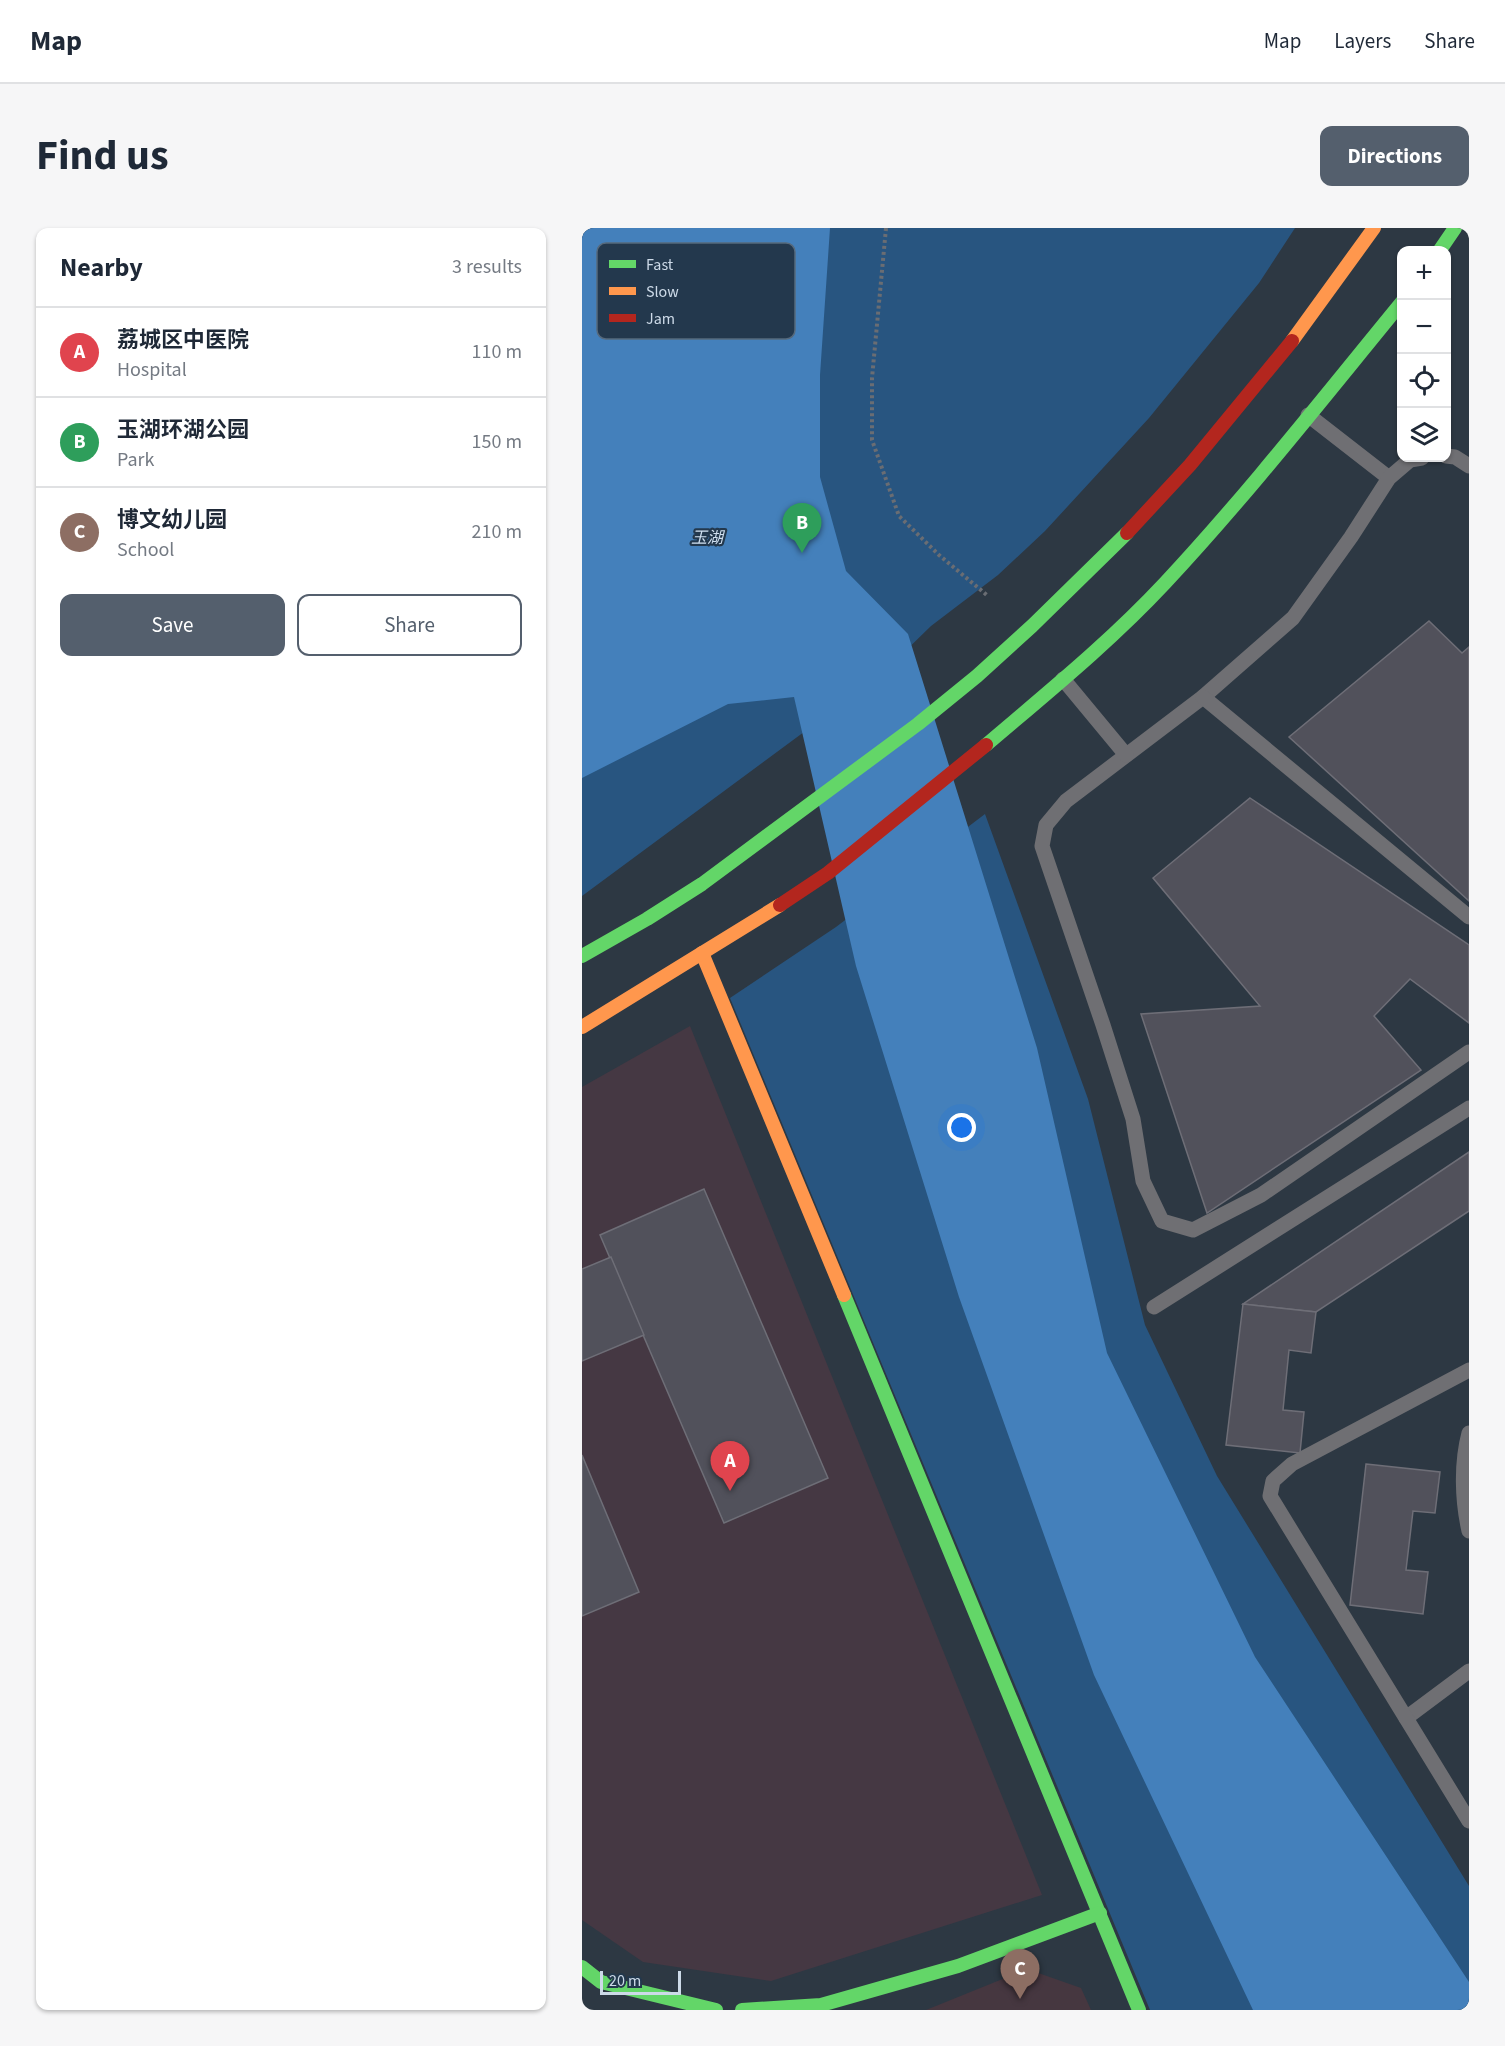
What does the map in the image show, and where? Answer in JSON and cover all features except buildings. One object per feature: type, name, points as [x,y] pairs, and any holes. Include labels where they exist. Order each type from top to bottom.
[{"type":"main road","points":[[582,956],[686,895],[929,716],[1022,636],[1107,555],[1201,452],[1283,352],[1374,228]]},
{"type":"main road","points":[[1443,246],[1455,228]]},
{"type":"main road","points":[[582,1027],[749,925],[828,873],[986,746],[1063,679],[1164,584],[1263,472],[1397,307]]},
{"type":"main road","points":[[702,953],[1100,1913],[1138,2010]]},
{"type":"main road","points":[[742,2010],[821,2005],[958,1966],[1100,1913]]},
{"type":"main road","points":[[582,1967],[601,1982],[716,2010]]},
{"type":"lane","points":[[1308,415],[1389,478]]},
{"type":"lane","points":[[1451,457],[1469,466]]},
{"type":"lane","points":[[1408,462],[1389,478],[1351,537],[1293,618],[1203,697],[1066,801],[1046,825],[1042,846],[1133,1119],[1143,1181],[1162,1221],[1193,1230],[1261,1195],[1469,1052]]},
{"type":"lane","points":[[1063,679],[1126,755]]},
{"type":"lane","points":[[1203,697],[1469,916]]},
{"type":"lane","points":[[1154,1307],[1469,1108]]},
{"type":"lane","points":[[1469,1370],[1292,1464],[1273,1481],[1270,1497],[1469,1821]]},
{"type":"lane","points":[[1469,1433],[1464,1451],[1469,1530]]},
{"type":"lane","points":[[1406,1718],[1469,1671]]},
{"type":"path","points":[[886,228],[872,378],[872,440],[898,516],[939,555],[988,596]]},
{"type":"shaded area","points":[[582,228],[1295,228],[1259,283],[1149,418],[1045,531],[998,575],[931,626],[892,664],[850,698],[582,896]]},
{"type":"shaded area","points":[[985,814],[1088,1099],[1145,1325],[1217,1476],[1469,1886],[1469,2010],[1150,2010],[730,998],[836,927]]},
{"type":"shaded area","points":[[690,1026],[1042,1895],[771,1981],[643,1962],[582,1920],[582,1087]]},
{"type":"shaded area","points":[[1027,1969],[1081,1988],[1091,2010],[926,2010]]},
{"type":"water","name":"玉湖","points":[[582,228],[830,228],[820,375],[820,477],[846,571],[908,634],[1037,1048],[1107,1353],[1255,1657],[1469,1982],[1469,2010],[1253,2010],[1094,1675],[959,1297],[856,966],[794,697],[728,704],[582,778]]},
{"type":"traffic: fast","points":[[1443,246],[1455,228]]},
{"type":"traffic: fast","points":[[986,745],[1100,646],[1165,583],[1256,480],[1397,308]]},
{"type":"traffic: fast","points":[[582,956],[702,884],[918,724],[977,676],[1032,626],[1127,533]]},
{"type":"traffic: fast","points":[[844,1295],[1139,2010]]},
{"type":"traffic: fast","points":[[742,2010],[821,2005],[958,1966],[1100,1913]]},
{"type":"traffic: fast","points":[[582,1967],[601,1982],[716,2010]]},
{"type":"traffic: slow","points":[[1292,341],[1374,228]]},
{"type":"traffic: slow","points":[[582,1027],[780,905]]},
{"type":"traffic: slow","points":[[702,953],[844,1295]]},
{"type":"traffic: jam","points":[[1127,533],[1190,465],[1292,341]]},
{"type":"traffic: jam","points":[[780,905],[828,873],[986,745]]},
{"type":"place","name":"玉湖环湖公园","points":[[802,553]]},
{"type":"place","name":"荔城区中医院","points":[[730,1491]]},
{"type":"place","name":"博文幼儿园","points":[[1020,1999]]}]
